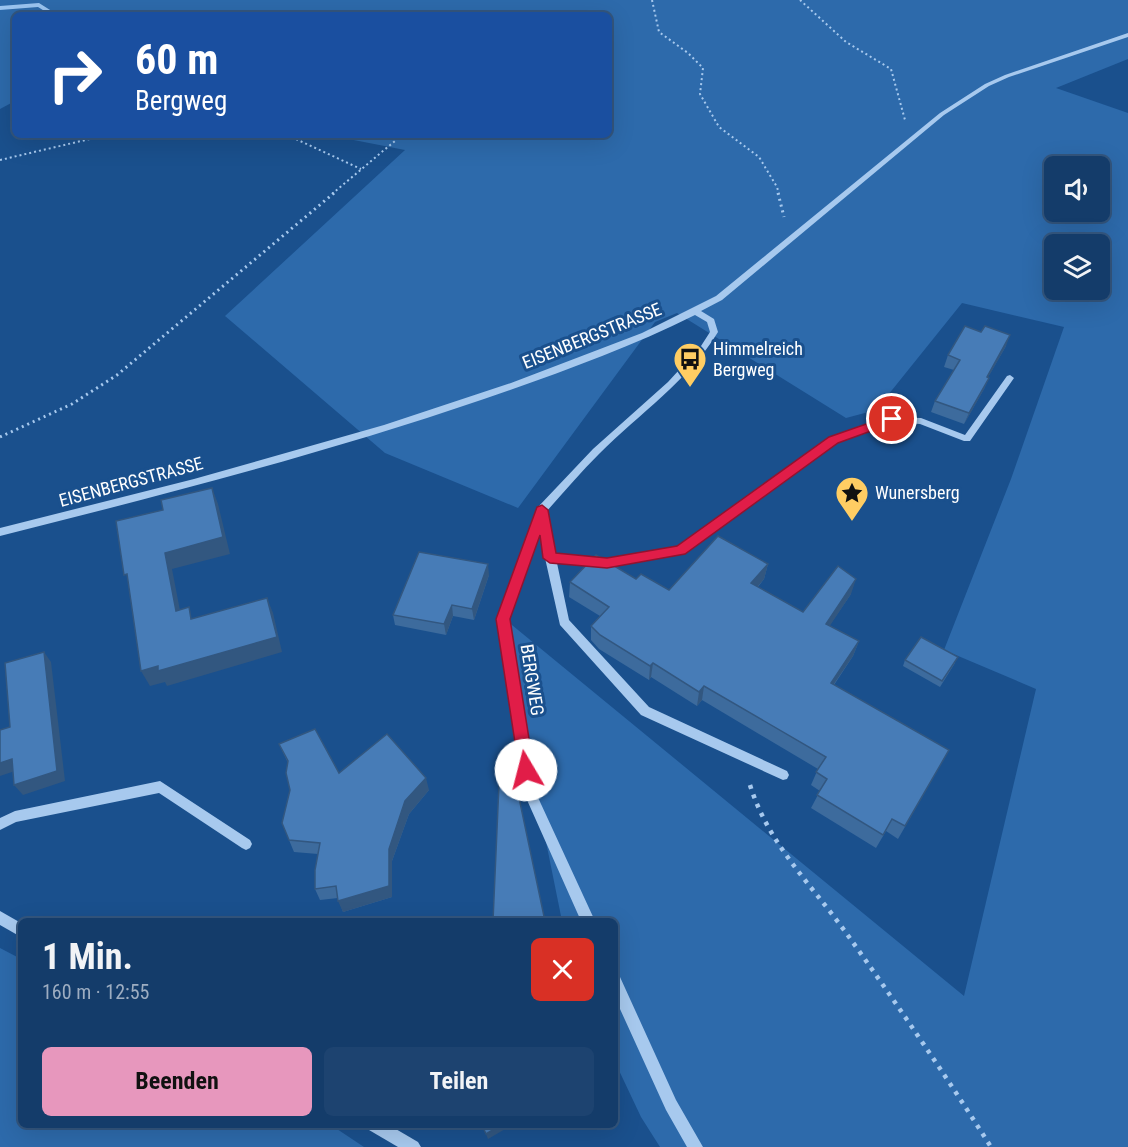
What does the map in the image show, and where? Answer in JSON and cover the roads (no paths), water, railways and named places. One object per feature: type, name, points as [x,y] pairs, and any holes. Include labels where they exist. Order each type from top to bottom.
[{"type":"street","name":"EISENBERGSTRASSE","points":[[0,532],[253,466],[447,409],[541,375],[696,312],[719,298],[942,114],[987,85],[1128,34]]},
{"type":"street","name":"BERGWEG","points":[[587,918],[529,791],[503,619],[542,510],[596,451],[671,384],[704,348],[714,332],[711,321],[696,312]]},
{"type":"street","points":[[550,558],[607,563],[680,550],[833,440],[892,419],[921,421],[967,439],[1010,378]]},
{"type":"street","points":[[542,510],[564,622],[645,711],[783,775]]},
{"type":"street","points":[[0,824],[15,817],[160,787],[246,844]]},
{"type":"street","points":[[0,918],[18,928]]},
{"type":"street","points":[[618,989],[670,1105],[696,1147]]},
{"type":"street","points":[[379,1128],[413,1147]]},
{"type":"waterway","points":[[0,8],[39,5],[50,12]]},
{"type":"place","name":"Himmelreich Bergweg","points":[[690,388]]},
{"type":"place","name":"Wunersberg","points":[[852,522]]}]
